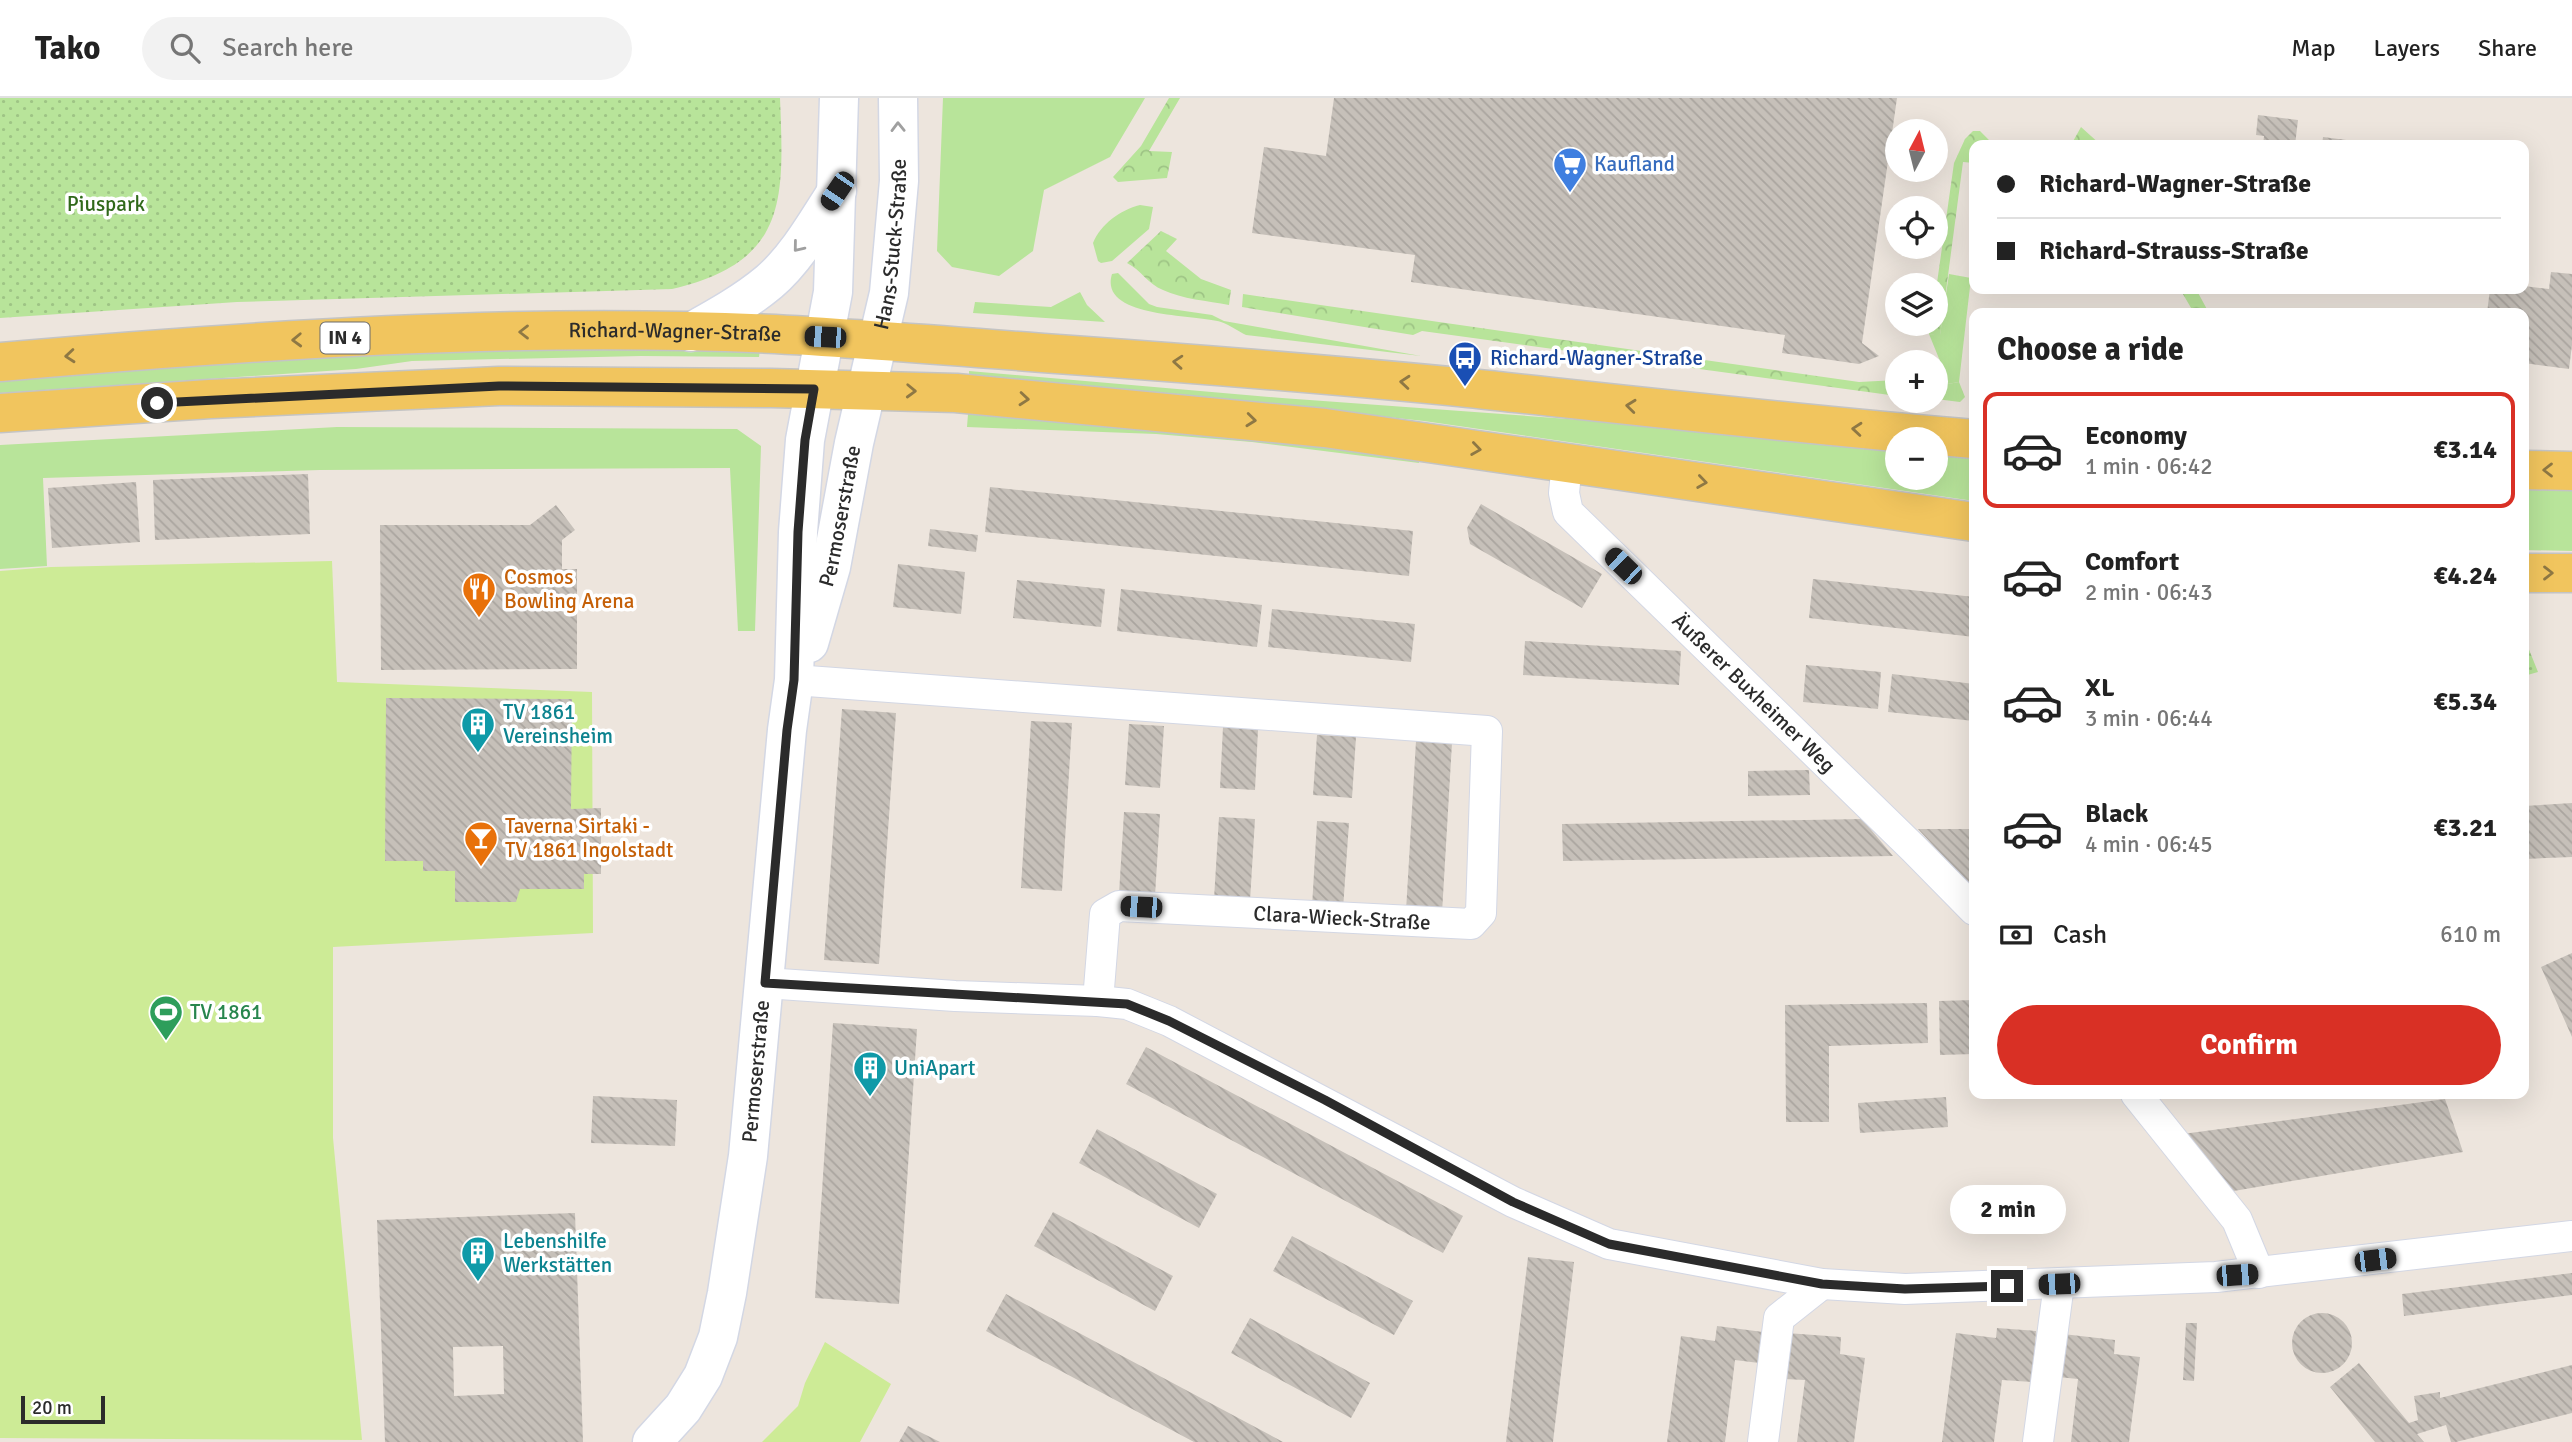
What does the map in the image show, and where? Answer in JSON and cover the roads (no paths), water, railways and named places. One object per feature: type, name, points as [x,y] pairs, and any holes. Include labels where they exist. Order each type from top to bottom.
[{"type":"main road","name":"Richard-Wagner-Straße","points":[[0,362],[222,343],[498,332],[691,332],[825,337],[1205,364],[1969,439]]},
{"type":"main road","points":[[0,413],[210,399],[499,386],[866,389],[956,393],[1325,428],[1969,521]]},
{"type":"main road","points":[[2529,470],[2572,471]]},
{"type":"main road","points":[[2529,573],[2572,573]]},
{"type":"street","points":[[825,337],[833,292],[839,98]]},
{"type":"street","name":"Hans-Stuck-Straße","points":[[866,389],[889,293],[899,181],[898,98]]},
{"type":"street","name":"IN 4","points":[[691,332],[736,307],[771,281],[804,240],[837,191]]},
{"type":"street","name":"Permoserstraße","points":[[652,1442],[683,1408],[703,1376],[719,1337],[748,1156],[787,730],[794,680],[798,532],[805,440],[825,337]]},
{"type":"street","name":"Permoserstraße","points":[[794,680],[808,648],[831,567],[866,389]]},
{"type":"street","name":"Äußerer Buxheimer Weg","points":[[1567,462],[1564,494],[1568,512],[1969,905]]},
{"type":"street","name":"Clara-Wieck-Straße","points":[[794,680],[1487,731],[1481,913],[1471,924],[1119,906],[1105,914],[1098,1001]]},
{"type":"street","points":[[765,983],[1127,1004],[1169,1021],[1325,1100],[1513,1202],[1609,1244],[1822,1284],[1905,1289],[2259,1273],[2572,1236]]},
{"type":"street","points":[[2140,1099],[2237,1220],[2259,1273]]},
{"type":"street","points":[[1763,1442],[1779,1318],[1822,1284]]},
{"type":"street","points":[[2038,1442],[2059,1284]]},
{"type":"place","name":"Kaufland","points":[[1570,194]]},
{"type":"place","name":"Richard-Wagner-Straße","points":[[1465,388]]},
{"type":"place","name":"Cosmos Bowling Arena","points":[[479,619]]},
{"type":"place","name":"TV 1861 Vereinsheim","points":[[478,754]]},
{"type":"place","name":"Taverna Sirtaki - TV 1861 Ingolstadt","points":[[481,868]]},
{"type":"place","name":"TV 1861","points":[[166,1042]]},
{"type":"place","name":"UniApart","points":[[870,1098]]},
{"type":"place","name":"Lebenshilfe Werkstätten","points":[[478,1283]]},
{"type":"park label","name":"Piuspark","points":[[106,204]]}]
